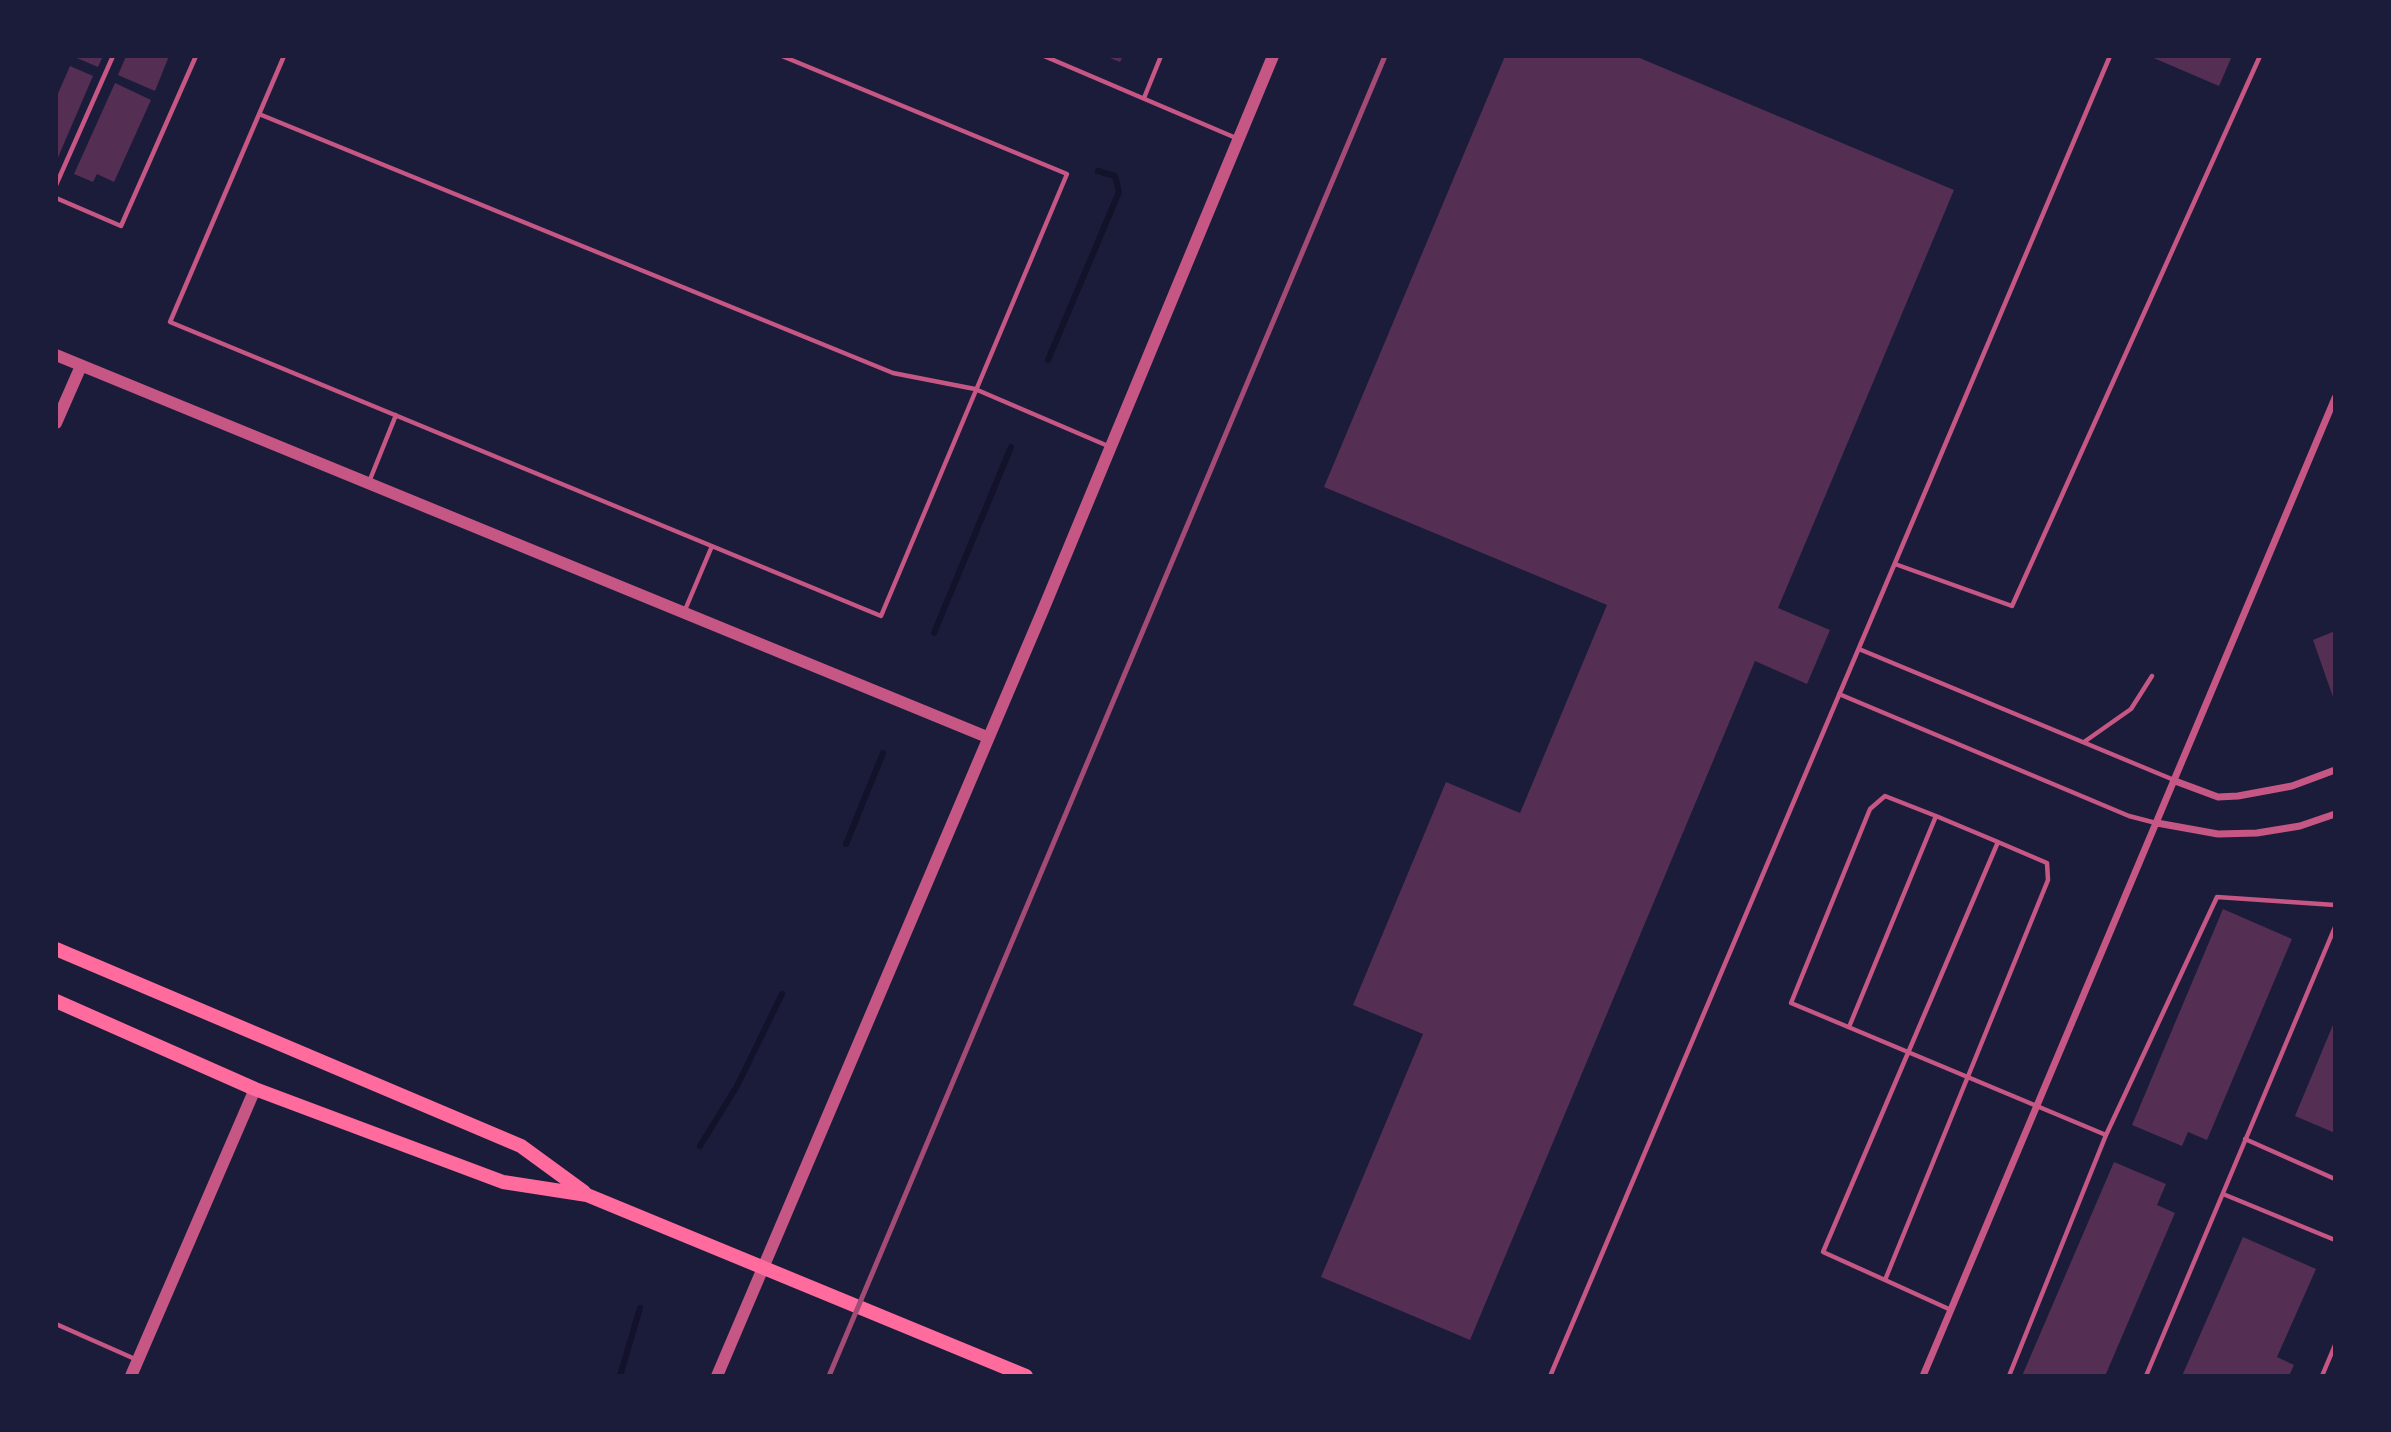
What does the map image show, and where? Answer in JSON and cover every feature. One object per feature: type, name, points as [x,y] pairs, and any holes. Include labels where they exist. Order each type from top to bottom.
[{"type":"main road","points":[[56,949],[498,1135],[521,1146],[587,1195]]},
{"type":"main road","points":[[56,1001],[254,1089],[503,1182],[587,1195],[1026,1376]]},
{"type":"street","points":[[718,1376],[1273,56]]},
{"type":"street","points":[[56,355],[987,737]]},
{"type":"street","points":[[56,423],[81,366]]},
{"type":"street","points":[[1923,1376],[2335,398]]},
{"type":"street","points":[[2175,781],[2218,796],[2238,796],[2292,786],[2335,770]]},
{"type":"street","points":[[2157,823],[2218,834],[2256,833],[2300,826],[2335,814]]},
{"type":"street","points":[[131,1376],[254,1089]]},
{"type":"lane","points":[[56,185],[113,56]]},
{"type":"lane","points":[[56,198],[121,226],[196,56]]},
{"type":"lane","points":[[284,56],[170,322],[880,616],[1067,174],[782,56]]},
{"type":"lane","points":[[1044,56],[1238,138]]},
{"type":"lane","points":[[1144,99],[1161,56]]},
{"type":"lane","points":[[1551,1374],[2110,56]]},
{"type":"lane","points":[[1895,564],[2012,606],[2260,56]]},
{"type":"lane","points":[[258,114],[893,373],[975,389],[1109,447]]},
{"type":"lane","points":[[368,484],[396,415]]},
{"type":"lane","points":[[684,613],[712,546]]},
{"type":"lane","points":[[1859,649],[2175,781]]},
{"type":"lane","points":[[2084,742],[2130,709],[2151,676]]},
{"type":"lane","points":[[1839,694],[2129,816],[2157,823]]},
{"type":"lane","points":[[1885,1280],[1966,1076],[2049,880],[2047,863],[1885,796],[1870,809],[1791,1003],[1966,1076],[2036,1107],[2106,1135]]},
{"type":"lane","points":[[1849,1027],[1936,816]]},
{"type":"lane","points":[[1951,1310],[1823,1251],[1998,842]]},
{"type":"lane","points":[[2009,1376],[2106,1135],[2217,897],[2335,905]]},
{"type":"lane","points":[[2146,1376],[2335,928]]},
{"type":"lane","points":[[2245,1139],[2335,1179]]},
{"type":"lane","points":[[2223,1194],[2335,1240]]},
{"type":"lane","points":[[56,1324],[136,1360]]},
{"type":"lane","points":[[2322,1376],[2335,1345]]},
{"type":"building","points":[[72,56],[103,56],[98,67]]},
{"type":"building","points":[[126,56],[169,56],[155,91],[118,75]]},
{"type":"building","points":[[1105,56],[1123,56],[1120,62]]},
{"type":"building","points":[[1505,56],[1635,56],[1954,190],[1778,608],[1830,630],[1807,684],[1755,661],[1470,1340],[1321,1277],[1423,1034],[1353,1005],[1446,782],[1520,813],[1607,605],[1324,487]]},
{"type":"building","points":[[2149,56],[2232,56],[2219,86]]},
{"type":"building","points":[[70,66],[93,76],[56,162],[56,98]]},
{"type":"building","points":[[115,83],[151,100],[114,182],[97,174],[93,182],[74,174]]},
{"type":"building","points":[[2335,631],[2335,697],[2333,697],[2313,640]]},
{"type":"building","points":[[2223,909],[2292,939],[2207,1140],[2188,1132],[2182,1146],[2132,1125]]},
{"type":"building","points":[[2335,1020],[2335,1133],[2295,1116]]},
{"type":"building","points":[[2114,1162],[2166,1184],[2157,1205],[2175,1213],[2105,1376],[2022,1376]]},
{"type":"building","points":[[2243,1237],[2316,1269],[2277,1357],[2294,1365],[2289,1376],[2182,1376]]},
{"type":"waterway","points":[[1048,360],[1119,192],[1115,176],[1098,171]]},
{"type":"waterway","points":[[934,633],[1011,447]]},
{"type":"waterway","points":[[846,844],[883,753]]},
{"type":"waterway","points":[[700,1146],[737,1086],[782,994]]},
{"type":"waterway","points":[[620,1376],[640,1308]]},
{"type":"railway","points":[[829,1376],[1385,56]]}]
